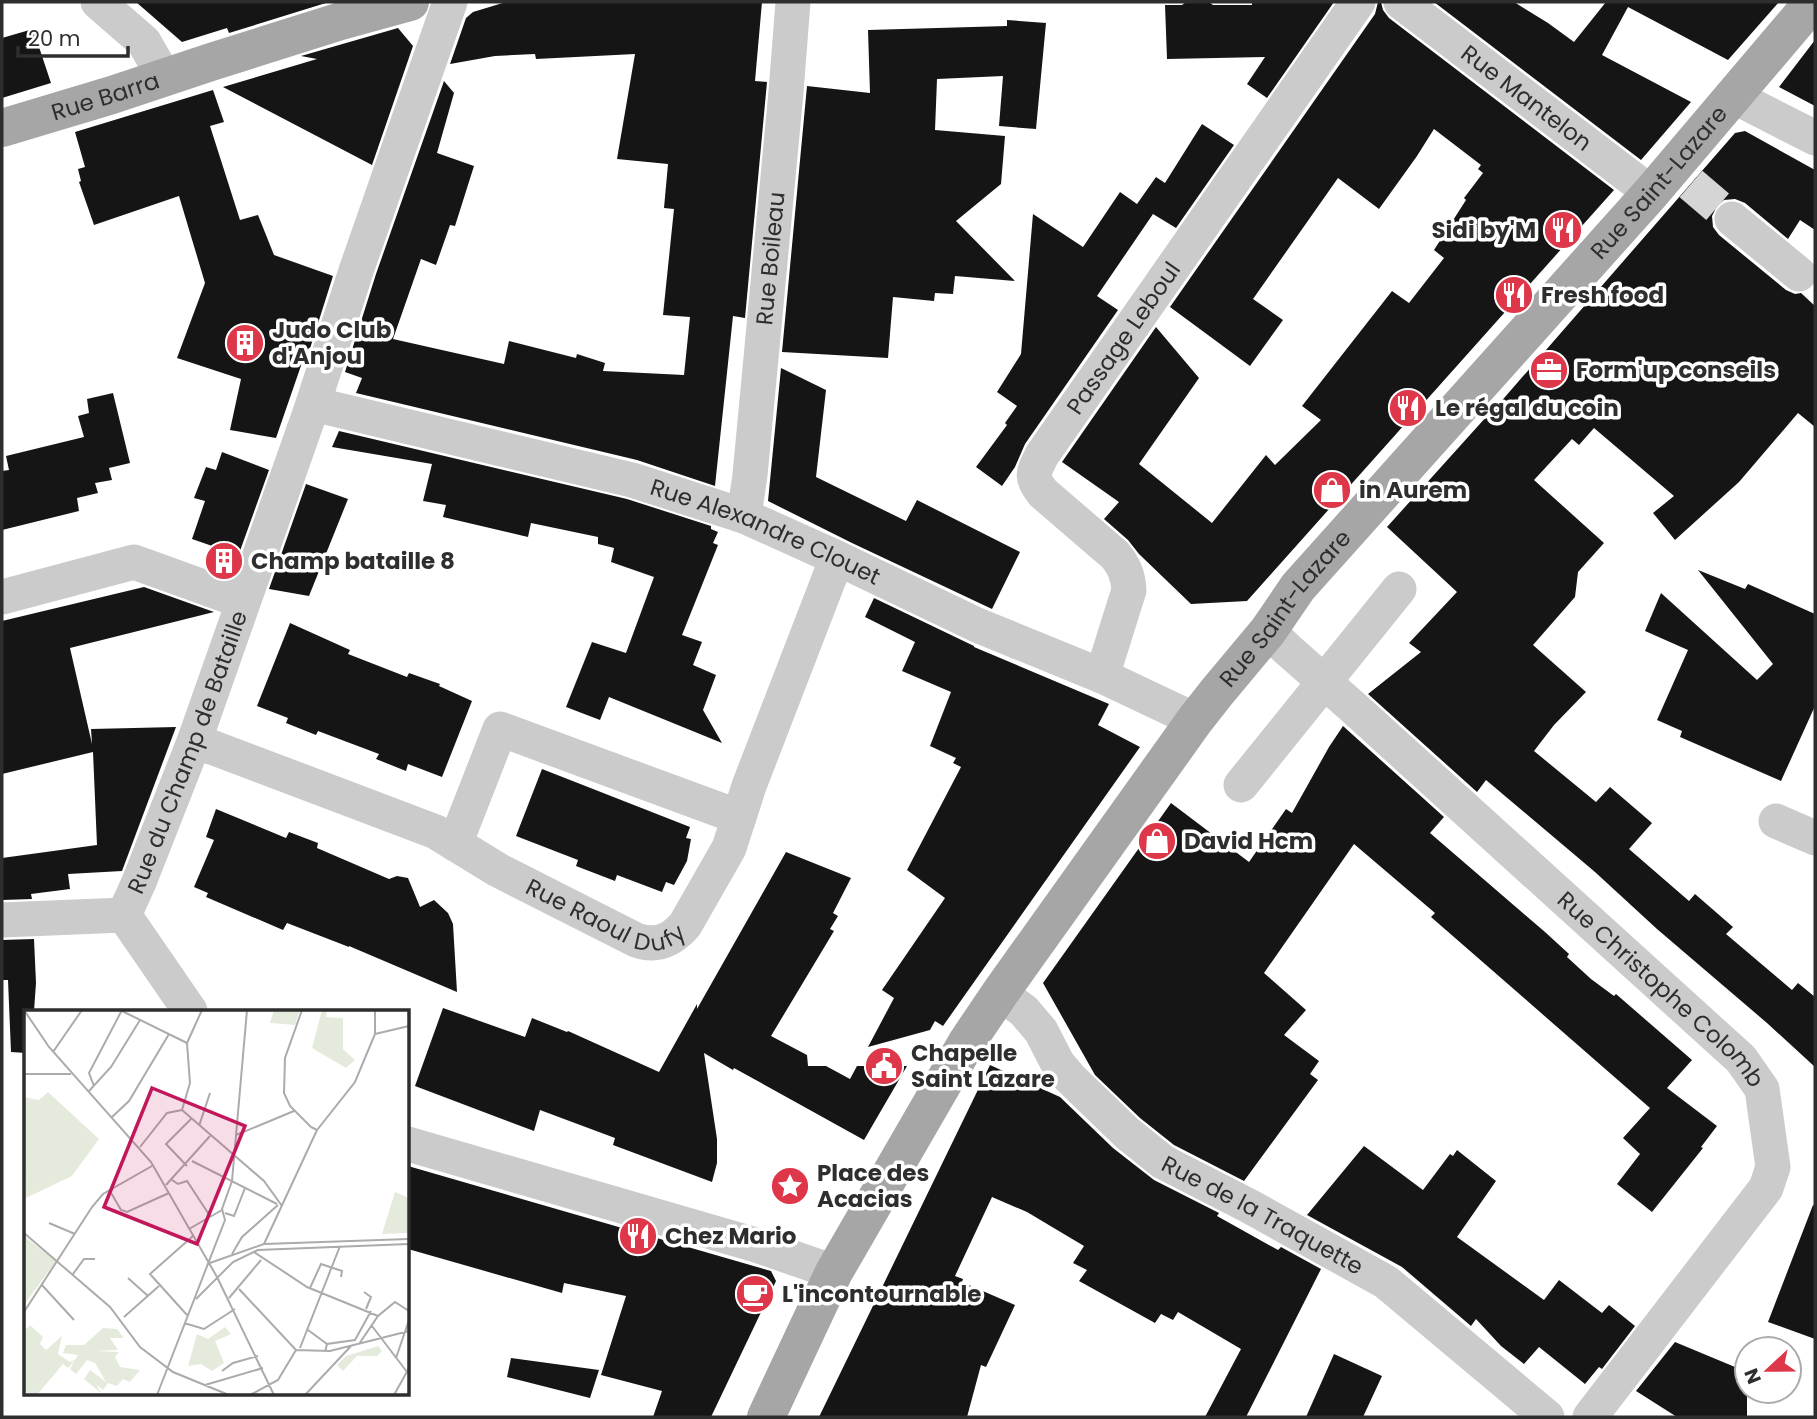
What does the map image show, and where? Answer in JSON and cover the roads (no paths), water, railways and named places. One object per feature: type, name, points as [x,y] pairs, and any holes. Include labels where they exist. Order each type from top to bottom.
[{"type":"main road","name":"Rue Barra","points":[[2,128],[341,21],[411,2]]},
{"type":"main road","name":"Rue Saint-Lazare","points":[[766,1417],[834,1272],[967,1042],[1195,720],[1268,631],[1298,587],[1672,181],[1733,96],[1807,4]]},
{"type":"street","points":[[98,2],[144,42],[164,77]]},
{"type":"street","name":"Rue du Champ de Bataille","points":[[189,1010],[124,915],[194,742],[450,2]]},
{"type":"street","name":"Rue Boileau","points":[[744,516],[793,2]]},
{"type":"street","name":"Passage Leboul","points":[[1102,677],[1129,590],[1128,577],[1115,555],[1043,493],[1034,477],[1035,469],[1103,366],[1358,2]]},
{"type":"street","name":"Rue Mantelon","points":[[1401,2],[1672,181]]},
{"type":"street","points":[[1733,96],[1815,138]]},
{"type":"street","points":[[1732,219],[1798,274]]},
{"type":"street","name":"Rue Alexandre Clouet","points":[[313,404],[632,480],[744,516],[977,625],[1102,677],[1195,720]]},
{"type":"street","name":"Rue Raoul Dufy","points":[[194,742],[436,832],[498,870],[636,940],[655,944],[666,941],[685,925],[729,848],[837,558]]},
{"type":"street","points":[[2,597],[134,562],[242,601]]},
{"type":"street","points":[[1241,785],[1399,589]]},
{"type":"street","name":"Rue Christophe Colomb","points":[[1268,631],[1741,1059],[1762,1089],[1773,1167],[1766,1188],[1590,1417]]},
{"type":"street","points":[[455,844],[500,729],[739,817]]},
{"type":"street","points":[[1776,821],[1815,838]]},
{"type":"street","points":[[2,919],[124,915]]},
{"type":"street","name":"Rue de la Traquette","points":[[1000,993],[1024,1011],[1041,1031],[1058,1063],[1070,1078],[1127,1133],[1163,1161],[1386,1282],[1547,1417]]},
{"type":"street","points":[[410,1145],[756,1245],[834,1272]]},
{"type":"tunnel","points":[[1691,184],[1732,219]]},
{"type":"place","name":"Sidi by'M","points":[[1563,230]]},
{"type":"place","name":"Fresh food","points":[[1514,295]]},
{"type":"place","name":"Judo Club d'Anjou","points":[[245,343]]},
{"type":"place","name":"Form'up conseils","points":[[1549,370]]},
{"type":"place","name":"Le régal du coin","points":[[1408,408]]},
{"type":"place","name":"in Aurem","points":[[1332,490]]},
{"type":"place","name":"Champ bataille 8","points":[[224,561]]},
{"type":"place","name":"David Hcm","points":[[1157,841]]},
{"type":"place","name":"Chapelle Saint Lazare","points":[[884,1066]]},
{"type":"place","name":"Place des Acacias","points":[[790,1186]]},
{"type":"place","name":"Chez Mario","points":[[638,1236]]},
{"type":"place","name":"L'incontournable","points":[[755,1294]]}]
